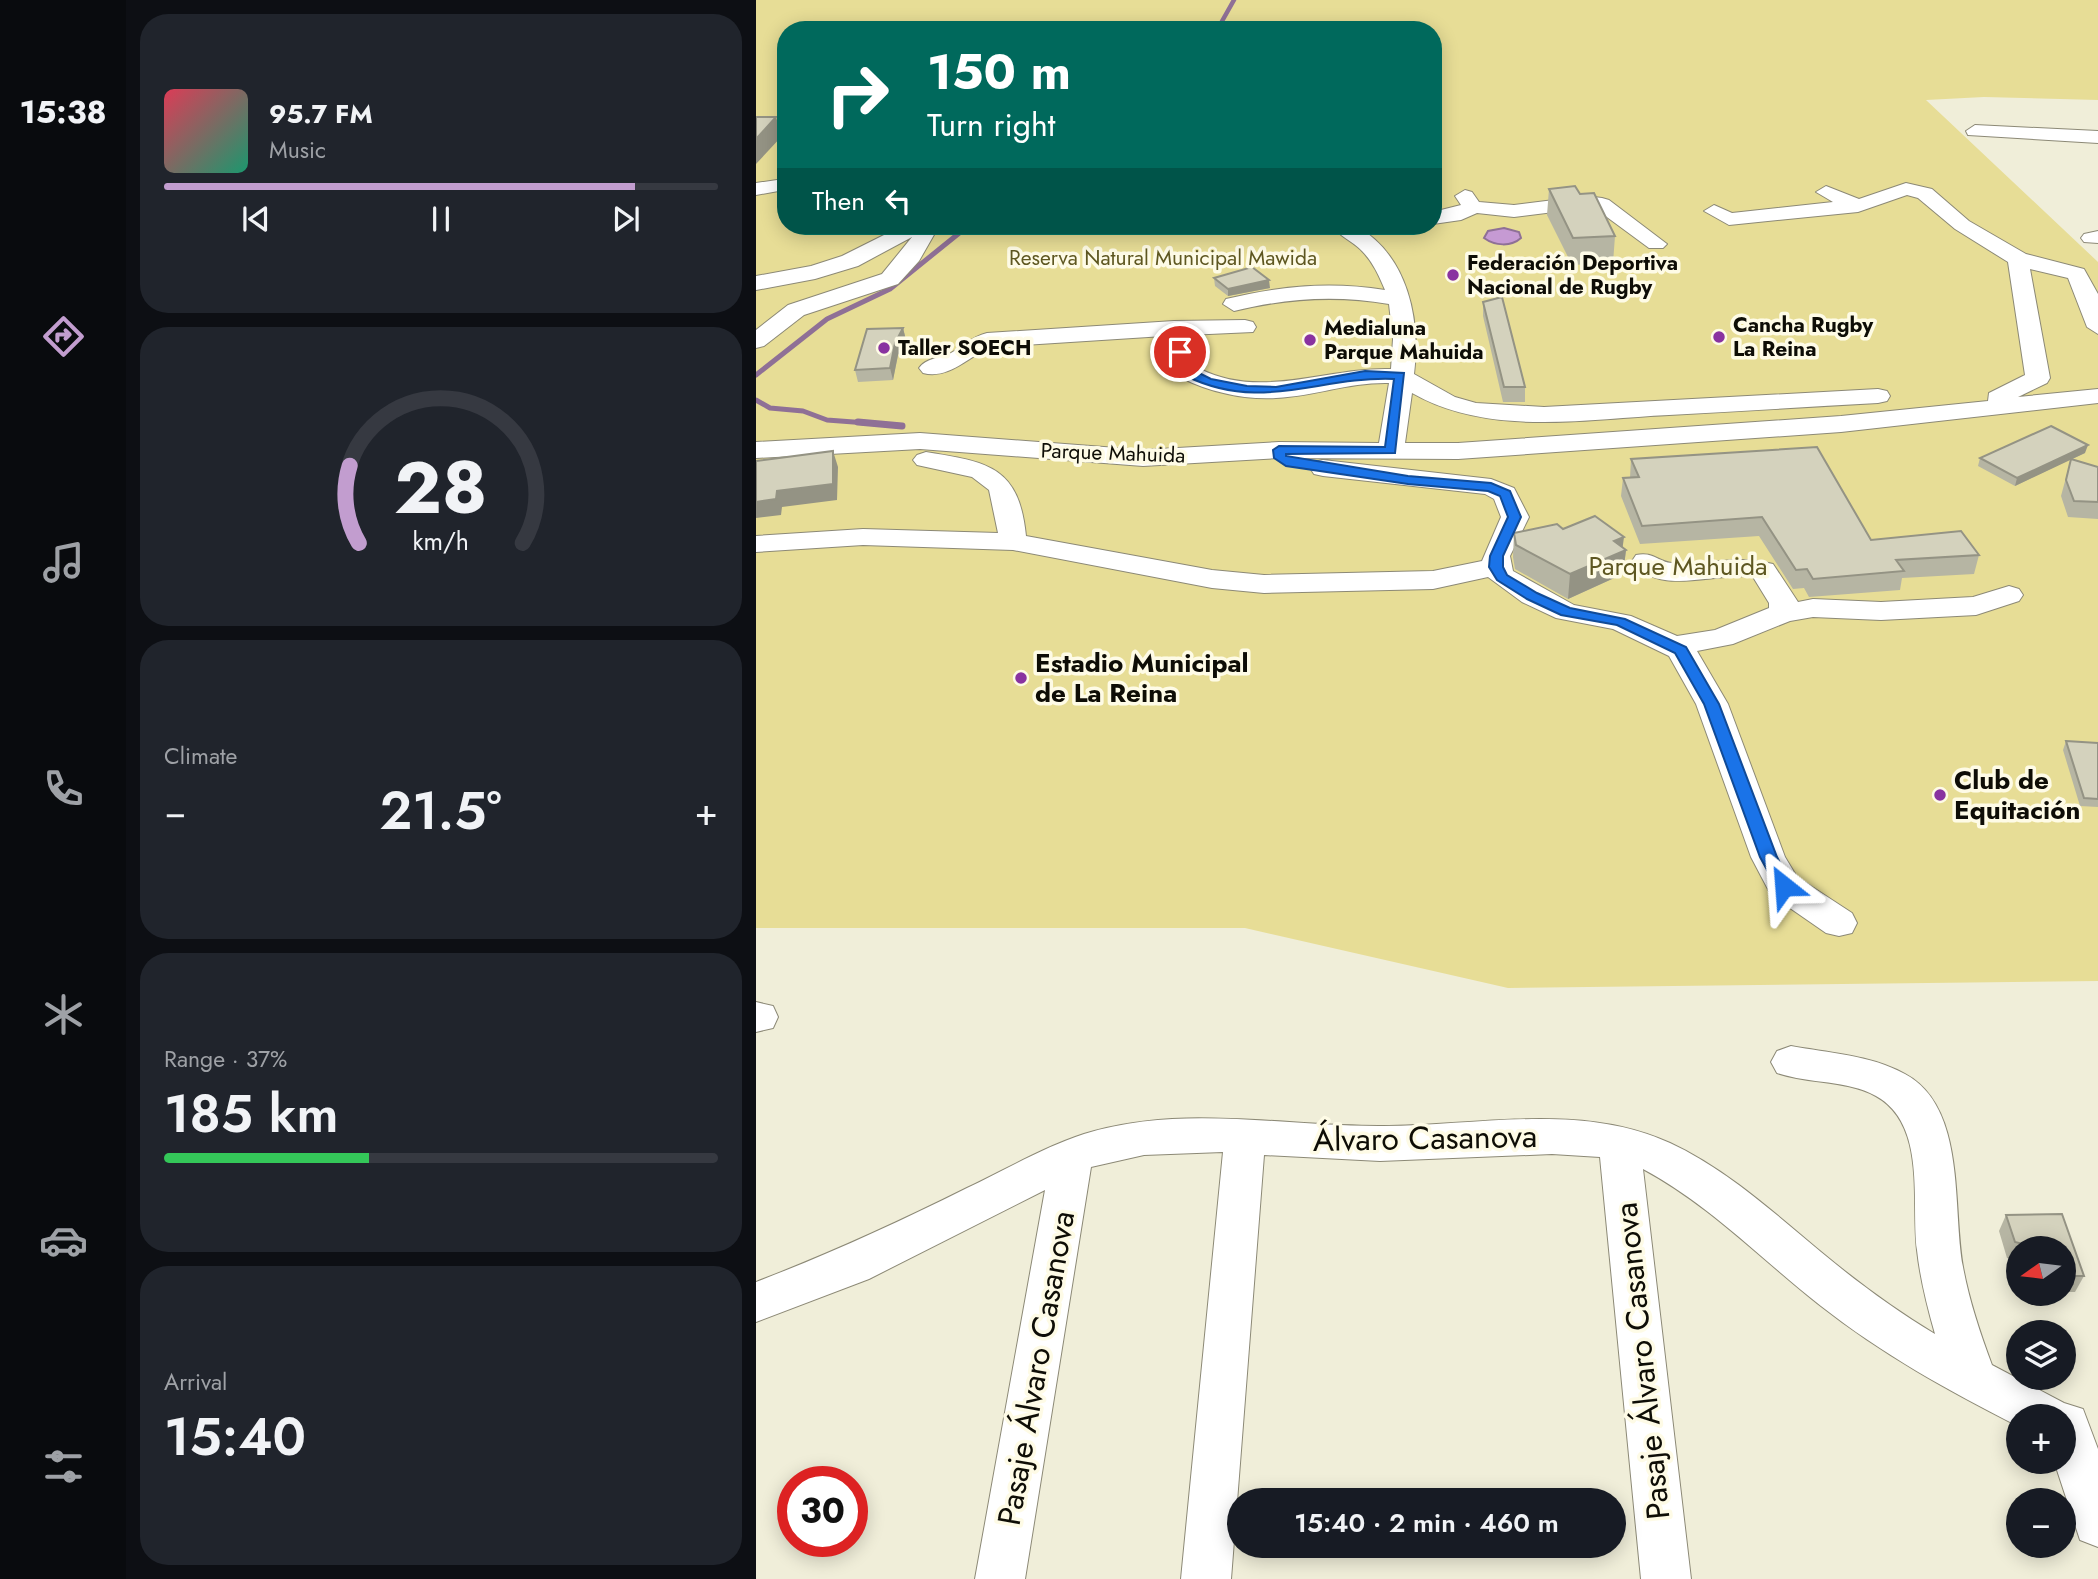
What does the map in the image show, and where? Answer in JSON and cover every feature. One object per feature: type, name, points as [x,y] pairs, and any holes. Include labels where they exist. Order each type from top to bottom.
[{"type":"street","points":[[1975,131],[2098,137]]},
{"type":"street","points":[[756,189],[777,186]]},
{"type":"street","points":[[1714,211],[1729,219],[1858,206],[1906,190],[1926,193],[1962,225],[2018,259],[2076,274],[2085,289],[2098,327]]},
{"type":"street","points":[[1826,192],[1858,206]]},
{"type":"street","points":[[1442,217],[1461,214],[1469,202],[1514,211],[1586,202],[1602,204],[1656,244]]},
{"type":"street","points":[[756,283],[815,272],[850,261],[900,235]]},
{"type":"street","points":[[756,341],[796,310],[890,279],[911,256],[924,235]]},
{"type":"street","points":[[1354,235],[1376,255],[1398,299],[1405,337],[1391,451]]},
{"type":"street","points":[[1980,407],[2038,378],[2018,259]]},
{"type":"street","points":[[1234,304],[1286,291],[1320,290],[1398,299]]},
{"type":"street","points":[[756,300],[789,305],[796,310]]},
{"type":"street","points":[[931,368],[961,357],[973,346],[986,340],[1174,328],[1245,327]]},
{"type":"street","points":[[1174,328],[1180,352],[1190,373],[1208,382],[1276,391],[1365,375],[1400,376],[1446,402],[1498,413],[1598,413],[1878,396]]},
{"type":"street","name":"Parque Mahuida","points":[[756,450],[909,441],[1143,458],[1279,450],[1458,451],[1841,424],[2098,396]]},
{"type":"street","points":[[909,441],[906,451],[911,458],[986,472],[1001,482],[1011,519],[1013,542]]},
{"type":"street","points":[[1279,450],[1280,458],[1286,462],[1408,480],[1491,487],[1505,494],[1515,517],[1496,556],[1496,567],[1502,577],[1566,612],[1620,622],[1675,646],[1694,669],[1712,704],[1768,857],[1784,886],[1839,923]]},
{"type":"street","points":[[756,544],[863,537],[1013,542],[1212,579],[1264,584],[1433,580],[1496,567]]},
{"type":"street","points":[[1646,561],[1661,570],[1674,572],[1739,566],[1763,570],[1784,603],[1783,613]]},
{"type":"street","points":[[1675,646],[1722,638],[1783,613],[1813,608],[1881,611],[1976,606],[2009,595]]},
{"type":"street","points":[[1791,1062],[1889,1084],[1902,1092],[1922,1114],[1929,1135],[1940,1263],[1951,1312],[1974,1379]]},
{"type":"street","name":"Álvaro Casanova","points":[[756,1302],[854,1265],[1101,1144],[1141,1136],[1414,1143],[1561,1136],[1619,1143],[1644,1151],[1691,1175],[1861,1311],[1974,1379],[2024,1404]]},
{"type":"street","points":[[1206,1579],[1245,1138]]},
{"type":"street","name":"Pasaje Álvaro Casanova","points":[[1619,1143],[1666,1579]]},
{"type":"street","name":"Pasaje Álvaro Casanova","points":[[1000,1579],[1072,1157]]},
{"type":"street","points":[[2076,1452],[2098,1522]]},
{"type":"green space","name":"Parque Mahuida","points":[[756,0],[2098,0],[2098,100],[1984,97],[1926,100],[2098,262],[2098,981],[1508,988],[1245,928],[756,928]]},
{"type":"shaded area","points":[[1504,228],[1519,232],[1521,238],[1513,243],[1503,244],[1484,238],[1488,231]]},
{"type":"building","points":[[756,117],[776,117],[756,139]]},
{"type":"building","points":[[1575,186],[1580,194],[1594,193],[1615,236],[1573,238],[1549,189]]},
{"type":"building","points":[[1252,267],[1269,280],[1228,289],[1214,278]]},
{"type":"building","points":[[1502,297],[1525,387],[1504,387],[1483,302]]},
{"type":"building","points":[[903,328],[895,343],[890,368],[855,370],[867,329]]},
{"type":"building","points":[[2051,426],[2088,445],[2017,478],[1980,458]]},
{"type":"building","points":[[1817,447],[1871,540],[1961,531],[1979,555],[1896,560],[1904,571],[1813,579],[1807,569],[1796,570],[1762,517],[1642,526],[1623,478],[1639,477],[1631,459]]},
{"type":"building","points":[[833,451],[833,484],[777,491],[776,499],[756,502],[756,461]]},
{"type":"building","points":[[2071,459],[2098,467],[2098,502],[2074,501],[2066,480]]},
{"type":"building","points":[[1595,516],[1624,537],[1614,541],[1626,550],[1570,574],[1516,545],[1514,533],[1557,524],[1563,529]]},
{"type":"building","points":[[2066,741],[2098,743],[2098,799],[2084,798]]},
{"type":"building","points":[[2062,1214],[2070,1236],[2013,1236],[2006,1215]]},
{"type":"building","points":[[2076,1253],[2084,1276],[2076,1276]]},
{"type":"waterway","points":[[1222,21],[1234,0]]},
{"type":"waterway","points":[[756,375],[827,319],[890,289],[957,235]]},
{"type":"waterway","points":[[756,400],[770,408],[803,411],[827,420],[880,424]]},
{"type":"waterway","points":[[858,422],[880,424]]},
{"type":"waterway","points":[[880,424],[902,426]]},
{"type":"place","name":"Federación Deportiva Nacional de Rugby","points":[[1453,275]]},
{"type":"place","name":"Cancha Rugby La Reina","points":[[1719,337]]},
{"type":"place","name":"Medialuna Parque Mahuida","points":[[1310,340]]},
{"type":"place","name":"Taller SOECH","points":[[884,348]]},
{"type":"place","name":"Estadio Municipal de La Reina","points":[[1021,678]]},
{"type":"place","name":"Club de Equitación","points":[[1940,795]]},
{"type":"route","points":[[1180,352],[1190,373],[1208,382],[1247,389],[1276,391],[1365,375],[1400,376],[1391,451],[1279,450],[1280,458],[1286,462],[1408,480],[1491,487],[1505,494],[1514,509],[1515,517],[1496,556],[1496,567],[1502,577],[1532,596],[1566,612],[1620,622],[1663,639],[1681,650],[1712,704],[1768,857],[1784,886]]},
{"type":"park label","name":"Reserva Natural Municipal Mawida","points":[[1163,258]]}]
